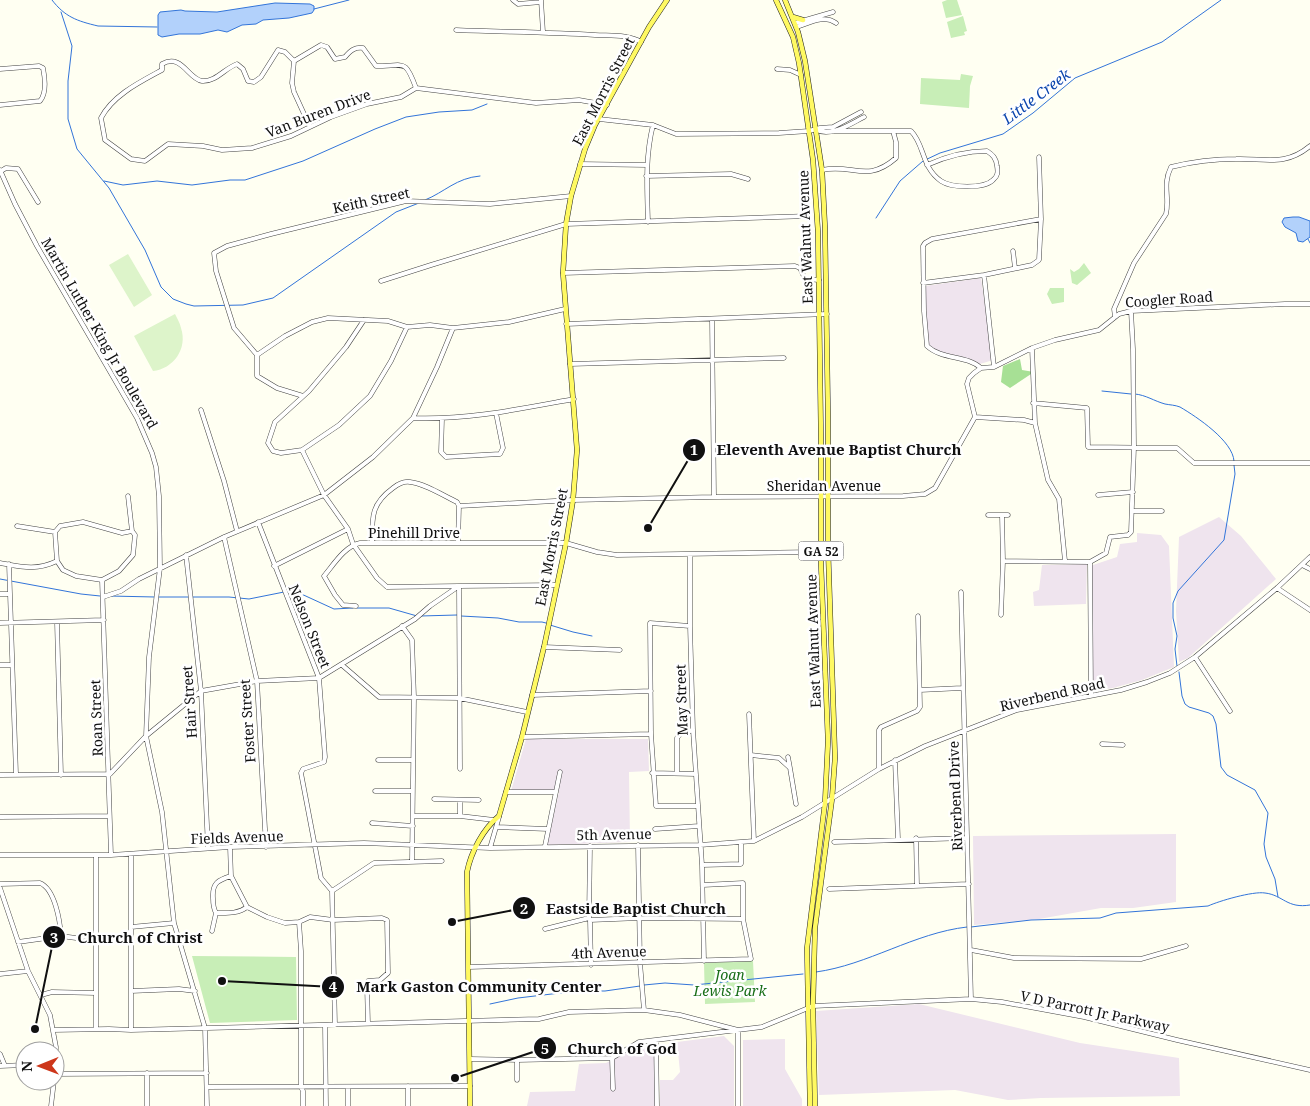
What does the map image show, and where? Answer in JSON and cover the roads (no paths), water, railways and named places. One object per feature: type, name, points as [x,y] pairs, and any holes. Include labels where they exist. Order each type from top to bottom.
[{"type":"main road","name":"East Morris Street","points":[[499,816],[522,737],[544,647],[573,500],[577,450],[563,273],[566,224],[571,196],[590,136],[666,0]]},
{"type":"main road","name":"East Walnut Avenue","points":[[776,0],[790,29],[799,64],[817,205],[823,613],[828,741],[824,803],[807,940],[810,1106]]},
{"type":"main road","name":"East Walnut Avenue","points":[[785,0],[793,17],[803,48],[822,170],[827,314],[830,613],[835,758],[832,798],[815,928],[813,1006],[815,1106]]},
{"type":"main road","points":[[793,17],[803,20]]},
{"type":"main road","points":[[823,613],[830,613]]},
{"type":"main road","points":[[470,1106],[467,872],[475,848],[494,820],[499,816]]},
{"type":"street","points":[[513,0],[518,4],[541,1],[543,32]]},
{"type":"street","points":[[796,25],[803,20],[833,12]]},
{"type":"street","points":[[796,25],[824,19],[829,19],[836,24]]},
{"type":"street","points":[[456,30],[543,32],[628,37],[635,38],[641,42]]},
{"type":"street","points":[[310,127],[294,92],[292,83],[294,61],[320,45],[327,48],[336,58],[345,57],[357,47],[363,48],[376,66],[397,64],[408,69],[416,88],[536,103],[579,100],[607,105]]},
{"type":"street","name":"Van Buren Drive","points":[[294,61],[285,52],[278,50],[261,77],[254,82],[248,81],[243,69],[237,64],[210,80],[202,81],[196,78],[184,66],[175,62],[162,64],[162,70],[128,90],[104,112],[100,118],[105,140],[130,159],[145,161],[168,144],[203,146],[222,150],[252,148],[291,136],[367,104],[401,97],[416,88]]},
{"type":"street","points":[[790,70],[799,64]]},
{"type":"street","points":[[0,69],[39,66],[43,68],[44,97],[40,102],[0,105]]},
{"type":"street","points":[[777,69],[790,70],[801,74]]},
{"type":"street","points":[[599,119],[652,124],[676,134],[779,133],[809,131],[837,126],[861,112]]},
{"type":"street","points":[[834,131],[864,117]]},
{"type":"street","points":[[648,222],[646,176],[648,144],[652,124]]},
{"type":"street","points":[[816,130],[819,132],[906,131],[913,134],[927,165],[941,181],[954,186],[982,186],[993,181],[998,174],[994,156],[987,151],[944,157],[927,165]]},
{"type":"street","points":[[822,170],[830,168],[868,172],[881,169],[896,158],[896,142],[893,131]]},
{"type":"street","points":[[1115,317],[1114,309],[1134,263],[1166,214],[1166,176],[1171,167],[1237,158],[1287,159],[1302,153],[1310,146]]},
{"type":"street","points":[[923,283],[984,275],[1032,265],[1039,260],[1041,219],[1039,157]]},
{"type":"street","points":[[580,164],[647,165]]},
{"type":"street","points":[[0,170],[6,168],[18,169],[38,202]]},
{"type":"street","name":"Martin Luther King Jr Boulevard","points":[[0,170],[37,246],[138,418],[148,439],[156,467],[158,479],[160,568],[150,650],[146,736],[162,812],[174,923],[205,1028],[207,1106]]},
{"type":"street","points":[[646,176],[731,174],[748,178]]},
{"type":"street","name":"Keith Street","points":[[256,355],[234,328],[216,271],[214,252],[227,246],[406,201],[490,204],[571,196]]},
{"type":"street","points":[[381,281],[431,264],[566,224],[809,216]]},
{"type":"street","points":[[1035,423],[975,417],[967,384],[969,378],[981,368],[976,363],[945,355],[927,346],[923,246],[929,240],[1041,219]]},
{"type":"street","points":[[1013,251],[1015,268]]},
{"type":"street","points":[[563,273],[795,266],[800,268],[805,279],[819,280]]},
{"type":"street","points":[[984,275],[994,367]]},
{"type":"street","name":"Coogler Road","points":[[981,368],[994,367],[1032,348],[1055,340],[1099,330],[1120,314],[1131,311],[1310,304]]},
{"type":"street","points":[[303,396],[277,388],[257,376],[256,355],[285,336],[312,322],[328,318],[388,320],[407,327],[430,325],[453,328],[509,322],[565,309]]},
{"type":"street","points":[[1003,561],[1090,562],[1106,553],[1110,537],[1128,535],[1132,528],[1134,447],[1131,311]]},
{"type":"street","points":[[566,324],[827,314]]},
{"type":"street","points":[[712,318],[714,497]]},
{"type":"street","points":[[364,320],[346,347],[303,396],[275,422],[268,443],[273,451],[281,453],[302,450],[339,425],[370,396],[391,361],[407,327]]},
{"type":"street","points":[[103,597],[121,591],[139,579],[224,537],[324,494],[373,457],[413,418],[453,328]]},
{"type":"street","points":[[1032,348],[1035,423],[1048,480],[1059,499],[1065,561]]},
{"type":"street","points":[[570,364],[784,358]]},
{"type":"street","points":[[413,418],[442,419],[496,413],[574,399]]},
{"type":"street","points":[[1033,403],[1087,408],[1088,447],[1177,448],[1194,463],[1310,462]]},
{"type":"street","points":[[201,410],[224,481],[237,531]]},
{"type":"street","points":[[442,419],[442,452],[446,457],[500,454],[503,448],[496,413]]},
{"type":"street","name":"Sheridan Avenue","points":[[459,506],[573,500],[902,496],[925,494],[935,488],[975,417]]},
{"type":"street","points":[[302,450],[324,494],[348,529],[353,544],[377,578],[387,587],[556,585]]},
{"type":"street","points":[[372,543],[377,502],[402,482],[411,482],[457,502],[459,506],[458,543]]},
{"type":"street","points":[[1098,495],[1133,492]]},
{"type":"street","points":[[128,496],[132,531],[135,536],[133,555],[119,571],[102,580],[76,576],[63,570],[57,561],[55,532],[60,526],[83,522],[122,533],[132,531]]},
{"type":"street","points":[[1132,511],[1162,510]]},
{"type":"street","points":[[988,515],[1008,515]]},
{"type":"street","points":[[1001,615],[1002,515]]},
{"type":"street","name":"Nelson Street","points":[[258,522],[319,678],[325,757],[324,762],[304,769],[301,773],[315,845]]},
{"type":"street","points":[[17,526],[55,532]]},
{"type":"street","points":[[274,566],[348,529]]},
{"type":"street","name":"Foster Street","points":[[224,537],[257,682],[266,847]]},
{"type":"street","name":"Pinehill Drive","points":[[356,606],[344,605],[335,595],[324,576],[341,555],[353,544],[566,543],[597,552],[617,555],[813,552]]},
{"type":"street","name":"May Street","points":[[690,554],[693,730],[703,885],[704,961]]},
{"type":"street","name":"Hair Street","points":[[186,555],[201,690],[208,848]]},
{"type":"street","name":"Riverbend Road","points":[[754,841],[824,803],[895,760],[1017,710],[1121,690],[1170,673],[1195,657],[1277,588],[1310,557]]},
{"type":"street","points":[[0,562],[32,568],[42,567],[57,561]]},
{"type":"street","points":[[1090,562],[1091,695]]},
{"type":"street","points":[[8,564],[16,774]]},
{"type":"street","points":[[1302,565],[1310,569]]},
{"type":"street","name":"Roan Street","points":[[102,580],[110,774],[109,816],[111,855]]},
{"type":"street","points":[[0,775],[110,774],[146,736],[201,690],[257,682],[319,678],[402,626],[459,586]]},
{"type":"street","points":[[459,586],[460,768]]},
{"type":"street","points":[[1277,588],[1310,610]]},
{"type":"street","name":"Riverbend Drive","points":[[961,592],[962,688],[965,731],[964,758],[972,999]]},
{"type":"street","points":[[0,594],[9,594]]},
{"type":"street","points":[[879,768],[879,730],[881,727],[919,710],[918,616]]},
{"type":"street","points":[[0,622],[104,620]]},
{"type":"street","points":[[57,622],[61,775]]},
{"type":"street","points":[[690,626],[650,623],[652,773],[656,806],[698,806]]},
{"type":"street","points":[[402,626],[412,640],[414,697],[412,862]]},
{"type":"street","points":[[544,647],[620,650]]},
{"type":"street","points":[[1195,657],[1230,711]]},
{"type":"street","points":[[0,665],[12,664]]},
{"type":"street","points":[[342,665],[379,697],[459,698],[527,712]]},
{"type":"street","points":[[920,690],[962,688]]},
{"type":"street","points":[[532,695],[650,691]]},
{"type":"street","points":[[749,714],[754,841]]},
{"type":"street","points":[[677,772],[677,738],[680,734],[693,730]]},
{"type":"street","points":[[522,737],[651,734]]},
{"type":"street","points":[[1102,744],[1123,745]]},
{"type":"street","points":[[751,754],[780,758],[788,757]]},
{"type":"street","points":[[784,762],[788,757]]},
{"type":"street","points":[[788,757],[796,804]]},
{"type":"street","points":[[780,758],[790,768]]},
{"type":"street","points":[[378,760],[413,760]]},
{"type":"street","points":[[895,760],[898,839]]},
{"type":"street","points":[[545,846],[560,772]]},
{"type":"street","points":[[652,773],[677,772],[696,774]]},
{"type":"street","points":[[376,791],[412,792]]},
{"type":"street","points":[[506,792],[556,792]]},
{"type":"street","points":[[434,799],[479,800]]},
{"type":"street","points":[[460,800],[460,816]]},
{"type":"street","points":[[0,816],[109,816]]},
{"type":"street","points":[[413,816],[460,816],[494,820]]},
{"type":"street","points":[[490,848],[499,816]]},
{"type":"street","points":[[372,823],[413,826]]},
{"type":"street","points":[[655,828],[699,826]]},
{"type":"street","points":[[497,827],[548,829]]},
{"type":"street","points":[[834,842],[916,838],[967,838]]},
{"type":"street","points":[[916,838],[917,886]]},
{"type":"street","name":"5th Avenue","points":[[475,848],[700,845],[754,841]]},
{"type":"street","name":"Fields Avenue","points":[[0,855],[111,855],[208,848],[371,843],[475,848]]},
{"type":"street","points":[[702,865],[741,864],[741,843]]},
{"type":"street","points":[[315,845],[321,878],[332,891],[335,1025]]},
{"type":"street","points":[[638,845],[640,963],[644,1010]]},
{"type":"street","points":[[590,846],[591,965]]},
{"type":"street","points":[[230,847],[231,876],[247,907],[267,917],[285,923],[298,922],[310,917],[333,920],[382,918],[387,920],[388,972],[380,980],[368,981],[368,1024]]},
{"type":"street","points":[[131,854],[132,1030]]},
{"type":"street","points":[[96,855],[96,1029]]},
{"type":"street","points":[[332,891],[374,863],[442,861]]},
{"type":"street","points":[[212,930],[216,913],[213,905],[212,890],[217,882],[231,876]]},
{"type":"street","points":[[55,1041],[50,1015],[28,971],[0,886],[40,883],[45,885],[53,896],[61,936]]},
{"type":"street","points":[[545,929],[590,919],[702,917],[743,919],[743,884],[703,885]]},
{"type":"street","points":[[829,889],[969,884]]},
{"type":"street","points":[[216,913],[233,913],[247,907]]},
{"type":"street","name":"4th Avenue","points":[[468,967],[750,959],[743,919]]},
{"type":"street","points":[[298,922],[301,952],[301,1087],[303,1090],[303,1106]]},
{"type":"street","points":[[131,927],[174,923]]},
{"type":"street","points":[[18,942],[61,936],[76,938],[96,935]]},
{"type":"street","points":[[971,950],[1014,958],[1141,959],[1186,946]]},
{"type":"street","points":[[0,974],[28,971]]},
{"type":"street","points":[[132,991],[179,989],[195,991]]},
{"type":"street","points":[[40,995],[52,992],[96,993]]},
{"type":"street","name":"V D Parrott Jr Parkway","points":[[813,1006],[972,999],[1002,1002],[1084,1017],[1310,1070]]},
{"type":"street","points":[[470,1059],[612,1058],[639,1042],[762,1027],[813,1006]]},
{"type":"street","points":[[53,1030],[132,1030],[539,1019],[569,1012],[644,1010],[680,1015],[738,1030]]},
{"type":"street","points":[[325,1025],[326,1106]]},
{"type":"street","points":[[738,1030],[738,1106]]},
{"type":"street","points":[[656,1040],[657,1106]]},
{"type":"street","points":[[0,1054],[3,1066]]},
{"type":"street","points":[[612,1058],[613,1089]]},
{"type":"street","points":[[517,1060],[517,1080]]},
{"type":"street","points":[[146,1073],[147,1106]]},
{"type":"street","points":[[65,1074],[207,1073]]},
{"type":"street","points":[[408,1086],[408,1106]]},
{"type":"street","points":[[207,1087],[348,1088],[470,1086]]},
{"type":"street","points":[[348,1088],[348,1106]]},
{"type":"street","points":[[51,1106],[53,1091]]},
{"type":"water","points":[[275,3],[310,4],[314,6],[314,10],[312,13],[289,18],[263,20],[256,24],[242,25],[227,32],[218,30],[200,34],[179,34],[162,37],[158,35],[158,15],[160,12],[181,10],[217,12]]},
{"type":"water","points":[[1293,217],[1310,221],[1310,237],[1303,242],[1298,241],[1296,233],[1285,227],[1282,222],[1284,218]]},
{"type":"waterway","points":[[52,0],[67,14],[78,20],[98,26],[157,27]]},
{"type":"waterway","points":[[314,9],[349,0]]},
{"type":"waterway","name":"Little Creek","points":[[876,218],[900,181],[923,161],[940,153],[1003,134],[1033,113],[1075,78],[1162,42],[1221,0]]},
{"type":"waterway","points":[[61,12],[72,46],[68,81],[68,119],[77,149],[109,188],[145,250],[161,287],[173,299],[194,306],[243,305],[273,298],[396,212],[419,203]]},
{"type":"waterway","points":[[104,181],[123,185],[157,181],[192,185],[245,180],[303,161],[406,117],[472,110],[487,104]]},
{"type":"waterway","points":[[425,200],[457,182],[480,176]]},
{"type":"waterway","points":[[1308,239],[1310,243]]},
{"type":"waterway","points":[[1102,391],[1131,394]]},
{"type":"waterway","points":[[1135,394],[1180,407],[1195,417],[1221,438],[1232,453],[1234,461]]},
{"type":"waterway","points":[[1177,666],[1175,649],[1177,636],[1173,618],[1173,603],[1178,591],[1224,540],[1235,474],[1234,465]]},
{"type":"waterway","points":[[0,579],[100,596]]},
{"type":"waterway","points":[[159,597],[229,597],[249,599],[284,592]]},
{"type":"waterway","points":[[288,592],[297,592],[334,609],[353,608]]},
{"type":"waterway","points":[[109,596],[155,597]]},
{"type":"waterway","points":[[357,608],[389,608],[417,616]]},
{"type":"waterway","points":[[421,616],[457,615]]},
{"type":"waterway","points":[[461,616],[546,623]]},
{"type":"waterway","points":[[550,625],[592,636]]},
{"type":"waterway","points":[[1179,672],[1185,704],[1213,716],[1216,724],[1221,767],[1227,775],[1255,790],[1268,813],[1264,844],[1266,857],[1275,879],[1278,897]]},
{"type":"waterway","points":[[971,927],[1031,920],[1100,918],[1116,913],[1208,906],[1253,893],[1271,894],[1296,905],[1310,905]]},
{"type":"waterway","points":[[816,972],[854,963],[947,930],[967,927]]},
{"type":"waterway","points":[[644,985],[665,983],[694,985],[803,974]]},
{"type":"waterway","points":[[490,1004],[518,998],[577,991],[605,991],[640,986]]},
{"type":"place","name":"Eleventh Avenue Baptist Church","points":[[648,528]]},
{"type":"place","name":"Eastside Baptist Church","points":[[452,922]]},
{"type":"place","name":"Mark Gaston Community Center","points":[[222,981]]},
{"type":"place","name":"Church of Christ","points":[[35,1029]]},
{"type":"place","name":"Church of God","points":[[455,1078]]},
{"type":"park label","name":"Joan Lewis Park","points":[[730,982]]}]
